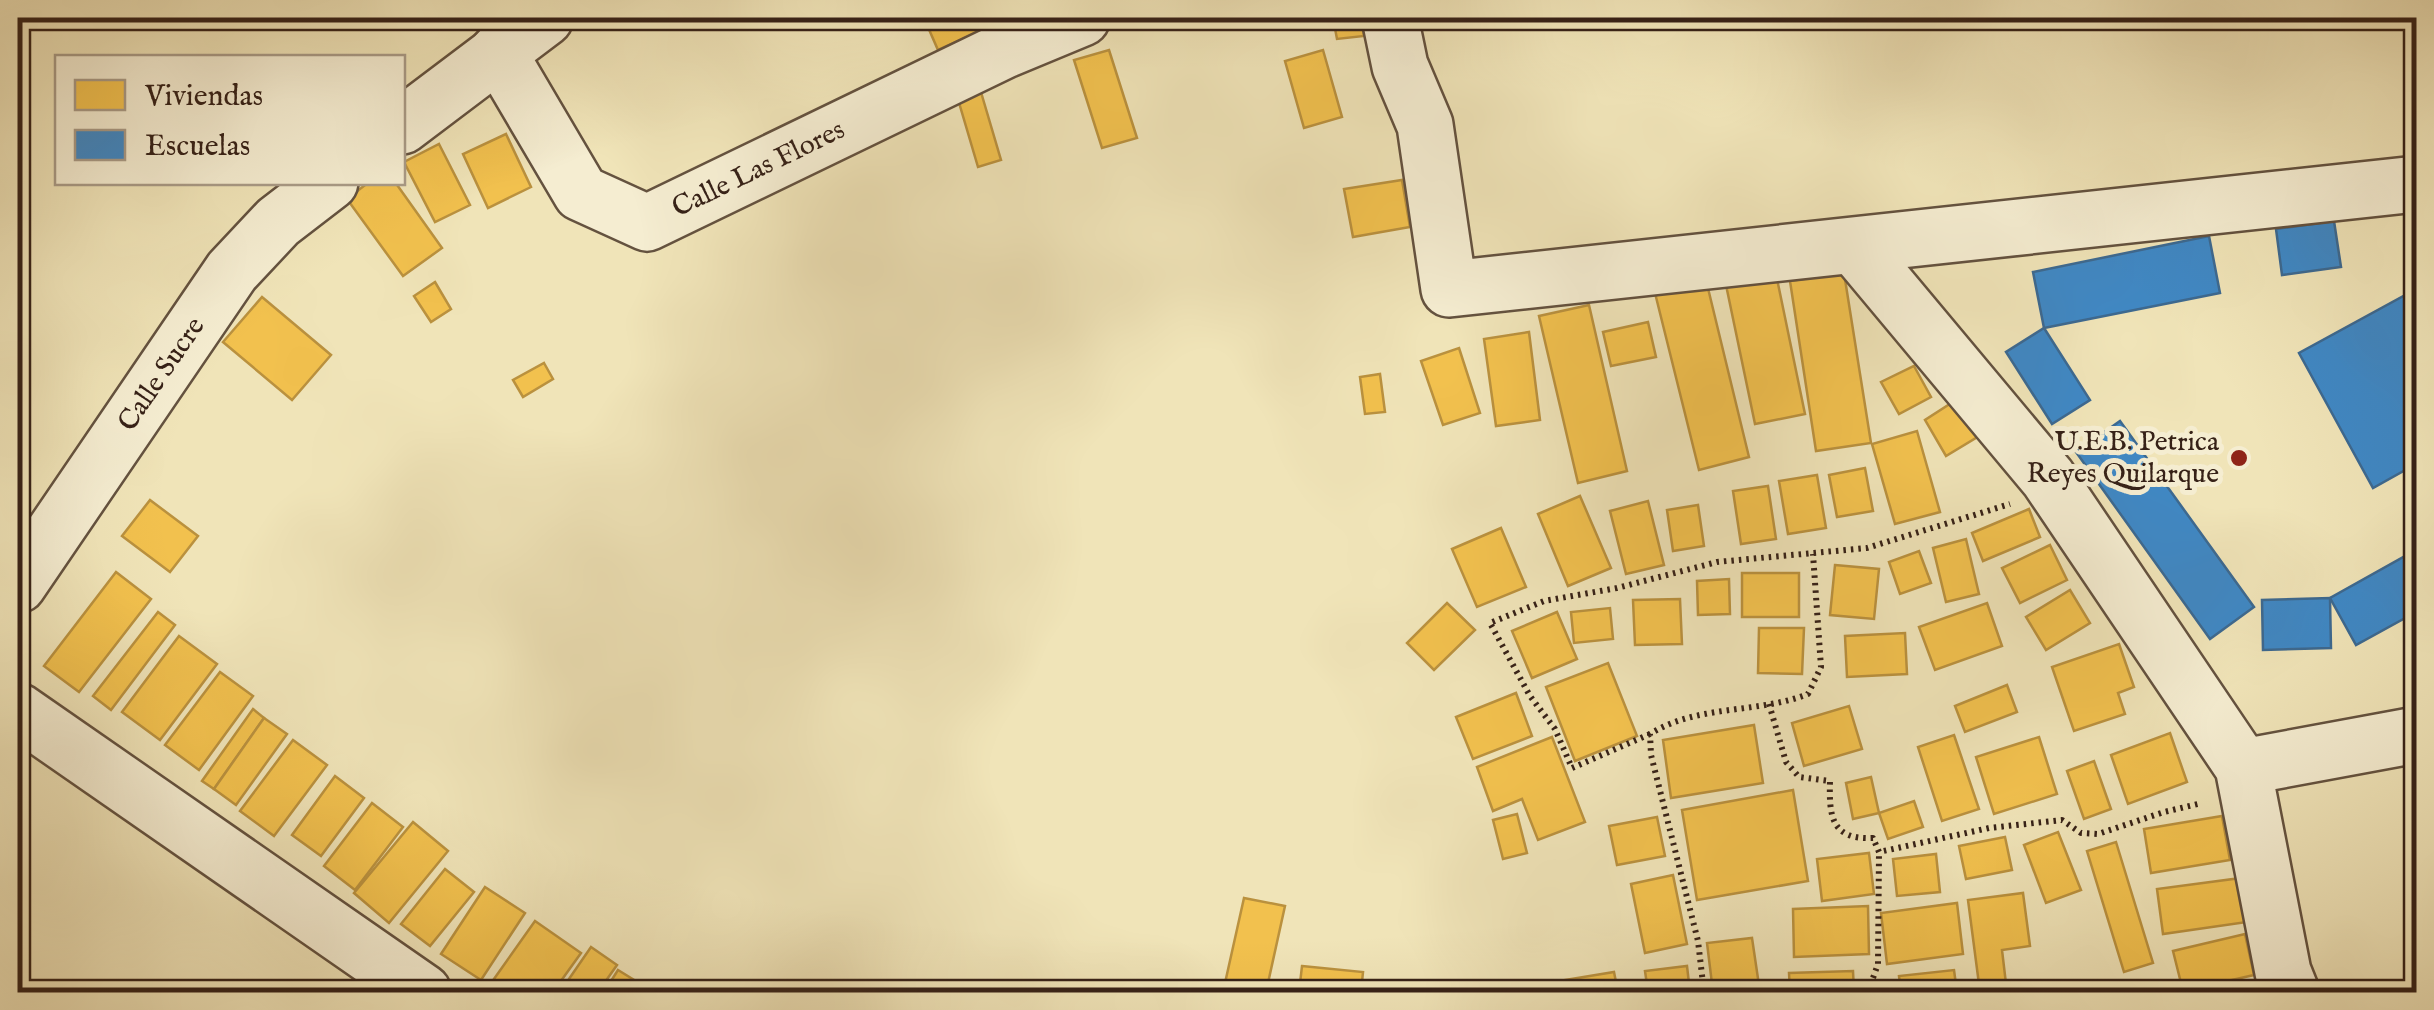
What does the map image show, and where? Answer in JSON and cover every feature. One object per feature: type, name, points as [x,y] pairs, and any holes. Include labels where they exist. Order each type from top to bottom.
[{"type":"street","points":[[405,124],[545,18]]},
{"type":"street","name":"Calle Las Flores","points":[[498,52],[582,193],[647,224],[1005,50],[1082,18]]},
{"type":"street","points":[[1390,18],[1400,66],[1425,126],[1449,290],[2416,184]]},
{"type":"street","name":"Calle Sucre","points":[[18,584],[232,270],[278,222],[326,185]]},
{"type":"street","points":[[1856,246],[2048,478],[2244,767],[2283,972],[2292,992]]},
{"type":"street","points":[[18,711],[423,992]]},
{"type":"street","points":[[2244,767],[2416,735]]},
{"type":"path","points":[[1813,554],[1821,667],[1808,694],[1670,721],[1650,734],[1572,768],[1555,729],[1530,696],[1490,623],[1544,601],[1617,588],[1717,562],[1866,548],[2011,504],[2048,478]]},
{"type":"path","points":[[1769,704],[1786,762],[1800,777],[1830,782],[1830,814],[1840,830],[1856,838],[1874,838],[1879,852],[1878,964],[1868,992]]},
{"type":"path","points":[[1650,734],[1651,755],[1698,941],[1704,992]]},
{"type":"path","points":[[1879,852],[1989,828],[2062,820],[2081,833],[2098,834],[2201,804],[2222,791],[2244,767]]},
{"type":"building: Viviendas","points":[[924,18],[986,18],[990,27],[938,50]]},
{"type":"building: Viviendas","points":[[1333,18],[1361,18],[1364,36],[1337,39]]},
{"type":"building: Viviendas","points":[[1109,50],[1137,138],[1102,148],[1074,60]]},
{"type":"building: Viviendas","points":[[1323,50],[1342,117],[1304,128],[1285,61]]},
{"type":"building: Viviendas","points":[[978,82],[1001,160],[978,167],[955,89]]},
{"type":"building: Viviendas","points":[[506,134],[531,187],[488,208],[463,154]]},
{"type":"building: Viviendas","points":[[439,144],[470,205],[435,222],[405,161]]},
{"type":"building: Viviendas","points":[[1402,180],[1410,227],[1353,237],[1344,189]]},
{"type":"building: Viviendas","points":[[365,185],[397,185],[442,248],[403,276],[347,199]]},
{"type":"building: Viviendas","points":[[1844,273],[1871,443],[1816,451],[1790,281]]},
{"type":"building: Viviendas","points":[[1776,274],[1805,414],[1755,424],[1726,285]]},
{"type":"building: Viviendas","points":[[1706,280],[1749,457],[1699,470],[1655,293]]},
{"type":"building: Viviendas","points":[[435,282],[451,309],[431,322],[414,296]]},
{"type":"building: Viviendas","points":[[262,297],[331,355],[292,400],[223,342]]},
{"type":"building: Viviendas","points":[[1589,305],[1627,471],[1578,483],[1539,316]]},
{"type":"building: Viviendas","points":[[1648,322],[1656,357],[1611,366],[1603,332]]},
{"type":"building: Viviendas","points":[[1529,332],[1540,420],[1496,426],[1484,339]]},
{"type":"building: Viviendas","points":[[1459,348],[1480,413],[1443,425],[1421,361]]},
{"type":"building: Viviendas","points":[[544,363],[553,379],[523,397],[513,380]]},
{"type":"building: Viviendas","points":[[1914,366],[1931,397],[1899,414],[1881,382]]},
{"type":"building: Viviendas","points":[[1380,374],[1385,412],[1365,414],[1360,377]]},
{"type":"building: Viviendas","points":[[1956,400],[1979,436],[1946,456],[1925,420]]},
{"type":"building: Viviendas","points":[[1917,431],[1940,512],[1895,524],[1872,444]]},
{"type":"building: Viviendas","points":[[1865,468],[1873,511],[1837,517],[1829,475]]},
{"type":"building: Viviendas","points":[[1817,475],[1826,528],[1788,534],[1779,481]]},
{"type":"building: Viviendas","points":[[1768,486],[1776,539],[1741,544],[1733,491]]},
{"type":"building: Viviendas","points":[[1580,496],[1611,568],[1568,586],[1538,514]]},
{"type":"building: Viviendas","points":[[150,500],[198,536],[170,572],[122,536]]},
{"type":"building: Viviendas","points":[[1648,501],[1664,565],[1626,574],[1610,511]]},
{"type":"building: Viviendas","points":[[1698,505],[1704,546],[1673,551],[1667,510]]},
{"type":"building: Viviendas","points":[[2029,509],[2040,537],[1983,561],[1972,533]]},
{"type":"building: Viviendas","points":[[1501,528],[1526,587],[1477,607],[1452,549]]},
{"type":"building: Viviendas","points":[[1966,539],[1979,594],[1946,602],[1933,548]]},
{"type":"building: Viviendas","points":[[2050,545],[2067,580],[2020,603],[2002,568]]},
{"type":"building: Viviendas","points":[[1919,551],[1931,583],[1900,594],[1889,562]]},
{"type":"building: Viviendas","points":[[1835,565],[1879,569],[1874,619],[1830,615]]},
{"type":"building: Viviendas","points":[[116,572],[151,599],[79,692],[44,666]]},
{"type":"building: Viviendas","points":[[1742,573],[1799,573],[1799,617],[1742,617]]},
{"type":"building: Viviendas","points":[[1729,579],[1730,614],[1698,615],[1697,581]]},
{"type":"building: Viviendas","points":[[2070,590],[2090,623],[2046,650],[2026,617]]},
{"type":"building: Viviendas","points":[[1680,599],[1682,644],[1635,645],[1633,600]]},
{"type":"building: Viviendas","points":[[1447,603],[1475,630],[1434,670],[1407,643]]},
{"type":"building: Viviendas","points":[[1987,603],[2002,646],[1935,670],[1919,627]]},
{"type":"building: Viviendas","points":[[1610,608],[1613,639],[1574,643],[1571,612]]},
{"type":"building: Viviendas","points":[[158,612],[175,625],[111,710],[93,696]]},
{"type":"building: Viviendas","points":[[1557,612],[1577,659],[1532,678],[1512,631]]},
{"type":"building: Viviendas","points":[[1759,628],[1804,628],[1802,674],[1758,673]]},
{"type":"building: Viviendas","points":[[1905,633],[1907,674],[1847,677],[1845,636]]},
{"type":"building: Viviendas","points":[[179,636],[217,664],[160,740],[122,712]]},
{"type":"building: Viviendas","points":[[2119,644],[2134,687],[2118,693],[2125,714],[2074,731],[2052,667]]},
{"type":"building: Viviendas","points":[[1608,663],[1637,736],[1575,761],[1546,687]]},
{"type":"building: Viviendas","points":[[220,672],[253,696],[199,770],[165,745]]},
{"type":"building: Viviendas","points":[[2007,685],[2017,712],[1965,732],[1955,706]]},
{"type":"building: Viviendas","points":[[1516,693],[1532,736],[1473,759],[1456,717]]},
{"type":"building: Viviendas","points":[[1849,706],[1862,749],[1804,766],[1792,723]]},
{"type":"building: Viviendas","points":[[253,709],[264,718],[214,789],[202,781]]},
{"type":"building: Viviendas","points":[[264,718],[287,734],[236,805],[214,789]]},
{"type":"building: Viviendas","points":[[1754,725],[1763,783],[1671,798],[1663,740]]},
{"type":"building: Viviendas","points":[[2170,733],[2187,782],[2128,804],[2111,755]]},
{"type":"building: Viviendas","points":[[1954,735],[1979,809],[1942,821],[1918,747]]},
{"type":"building: Viviendas","points":[[1552,737],[1585,822],[1538,840],[1522,799],[1493,811],[1477,767]]},
{"type":"building: Viviendas","points":[[2039,737],[2057,794],[1994,814],[1976,757]]},
{"type":"building: Viviendas","points":[[293,740],[327,765],[274,836],[240,811]]},
{"type":"building: Viviendas","points":[[2094,761],[2111,809],[2084,819],[2067,771]]},
{"type":"building: Viviendas","points":[[335,776],[364,798],[321,856],[292,835]]},
{"type":"building: Viviendas","points":[[1871,777],[1879,813],[1853,819],[1846,783]]},
{"type":"building: Viviendas","points":[[1793,790],[1808,881],[1697,900],[1682,810]]},
{"type":"building: Viviendas","points":[[1914,801],[1923,827],[1888,839],[1879,813]]},
{"type":"building: Viviendas","points":[[372,803],[403,827],[355,890],[324,866]]},
{"type":"building: Viviendas","points":[[1517,814],[1527,853],[1503,859],[1493,820]]},
{"type":"building: Viviendas","points":[[2222,816],[2230,860],[2151,873],[2144,829]]},
{"type":"building: Viviendas","points":[[1657,817],[1665,856],[1617,865],[1609,826]]},
{"type":"building: Viviendas","points":[[413,822],[448,851],[389,923],[354,893]]},
{"type":"building: Viviendas","points":[[2058,832],[2081,890],[2046,903],[2024,845]]},
{"type":"building: Viviendas","points":[[2005,837],[2012,870],[1966,879],[1959,846]]},
{"type":"building: Viviendas","points":[[2116,842],[2153,963],[2124,972],[2087,851]]},
{"type":"building: Viviendas","points":[[1869,853],[1874,894],[1822,901],[1817,859]]},
{"type":"building: Viviendas","points":[[1936,854],[1940,892],[1897,896],[1893,859]]},
{"type":"building: Viviendas","points":[[445,869],[474,892],[430,946],[401,924]]},
{"type":"building: Viviendas","points":[[1673,875],[1687,944],[1645,953],[1631,884]]},
{"type":"building: Viviendas","points":[[2241,878],[2247,922],[2163,934],[2157,889]]},
{"type":"building: Viviendas","points":[[485,887],[525,913],[481,980],[441,954]]},
{"type":"building: Viviendas","points":[[2023,893],[2030,946],[2002,950],[2007,992],[1980,992],[1968,900]]},
{"type":"building: Viviendas","points":[[1244,898],[1285,906],[1266,992],[1223,992]]},
{"type":"building: Viviendas","points":[[1957,903],[1963,954],[1887,964],[1881,913]]},
{"type":"building: Viviendas","points":[[1868,906],[1869,954],[1794,957],[1793,909]]},
{"type":"building: Viviendas","points":[[535,921],[581,953],[553,992],[513,992],[494,979]]},
{"type":"building: Viviendas","points":[[2245,934],[2254,975],[2183,991],[2173,951]]},
{"type":"building: Viviendas","points":[[1752,938],[1760,992],[1713,992],[1707,943]]},
{"type":"building: Viviendas","points":[[591,947],[617,965],[598,992],[560,992]]},
{"type":"building: Viviendas","points":[[1302,966],[1363,972],[1361,992],[1299,992]]},
{"type":"building: Viviendas","points":[[1687,966],[1690,992],[1648,992],[1645,971]]},
{"type":"building: Viviendas","points":[[618,970],[652,991],[652,992],[604,992]]},
{"type":"building: Viviendas","points":[[1954,970],[1957,992],[1901,992],[1899,976]]},
{"type":"building: Viviendas","points":[[1853,971],[1854,992],[1790,992],[1789,973]]},
{"type":"building: Viviendas","points":[[1614,972],[1618,992],[1561,992],[1559,981]]},
{"type":"building: Viviendas","points":[[2046,981],[2047,992],[2009,992],[2008,987]]},
{"type":"building: Escuelas","points":[[2334,221],[2341,267],[2282,275],[2276,229]]},
{"type":"building: Escuelas","points":[[2209,236],[2220,293],[2044,328],[2033,272]]},
{"type":"building: Escuelas","points":[[2409,293],[2416,307],[2416,464],[2373,488],[2299,353]]},
{"type":"building: Escuelas","points":[[2044,328],[2090,400],[2052,424],[2006,352]]},
{"type":"building: Escuelas","points":[[2120,421],[2254,607],[2210,639],[2076,452]]},
{"type":"building: Escuelas","points":[[2416,550],[2416,612],[2356,645],[2330,598]]},
{"type":"building: Escuelas","points":[[2330,598],[2331,648],[2263,650],[2262,600]]},
{"type":"place","name":"U.E.B. Petrica Reyes Quilarque","points":[[2239,458]]}]
